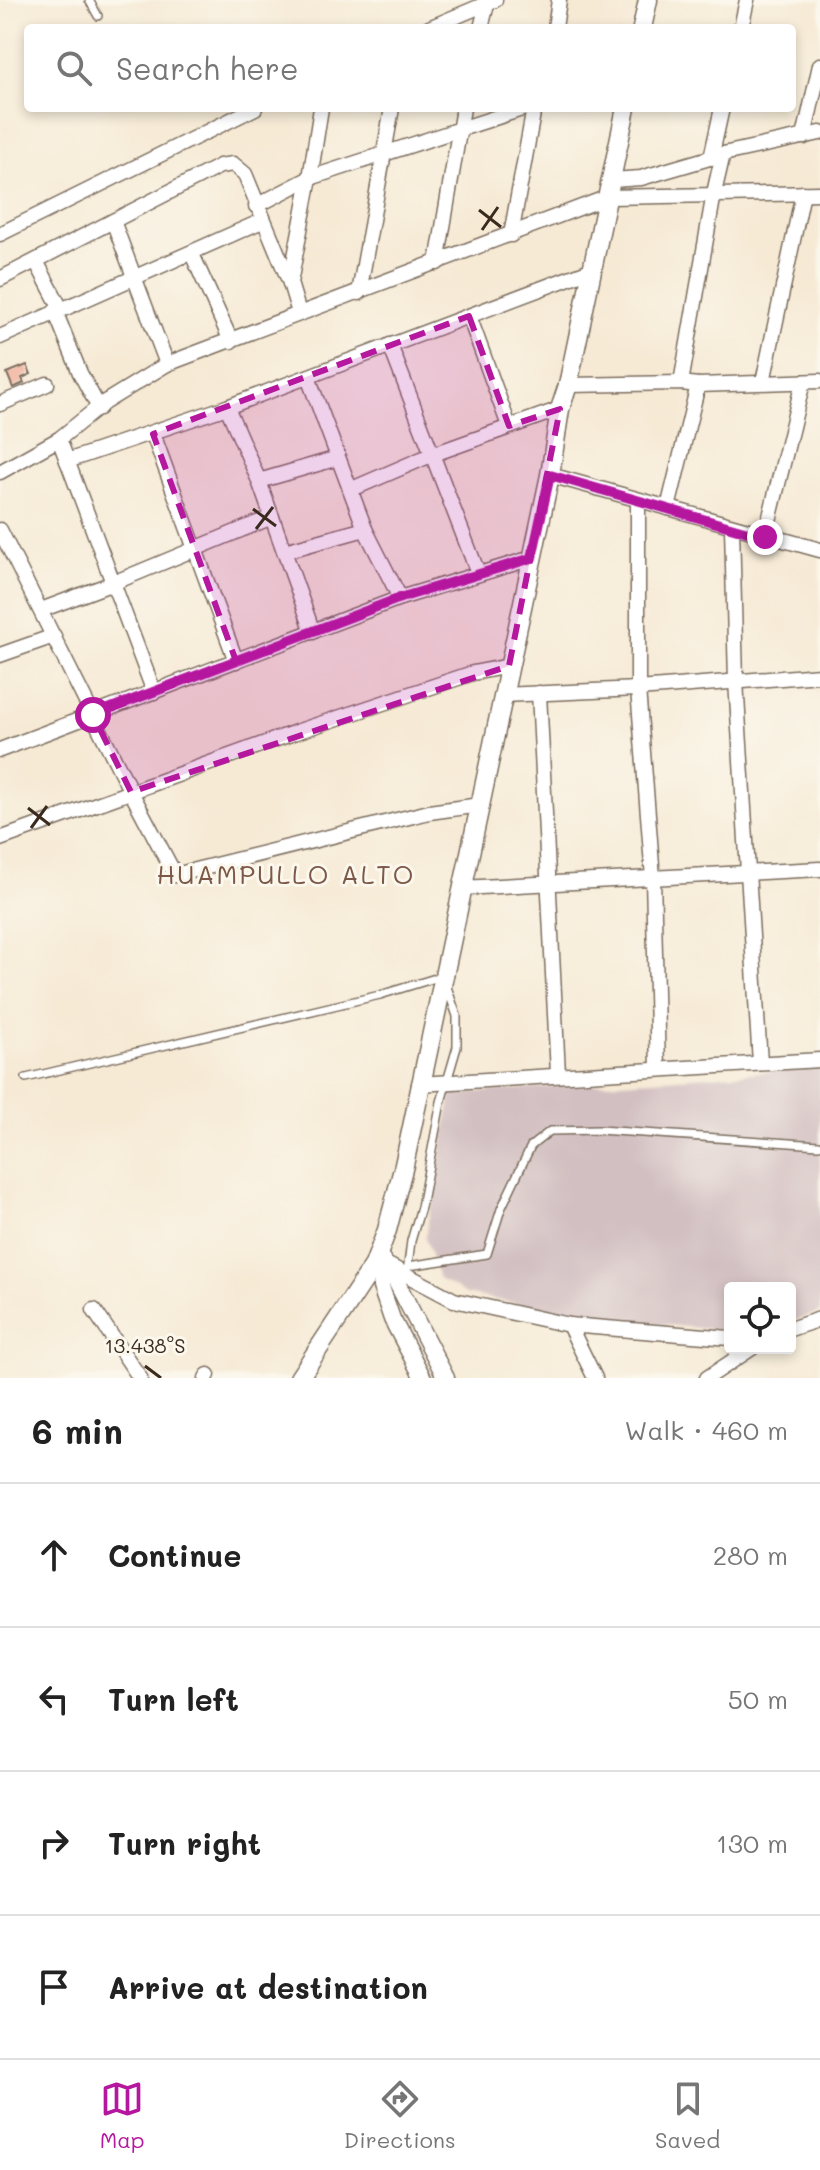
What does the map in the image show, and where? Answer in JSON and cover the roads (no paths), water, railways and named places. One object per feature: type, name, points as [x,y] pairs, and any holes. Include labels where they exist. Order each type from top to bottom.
[{"type":"main road","points":[[643,24],[648,0]]},
{"type":"main road","points":[[299,1378],[393,1264],[404,1165],[419,1084],[625,112]]},
{"type":"street","points":[[556,24],[559,0]]},
{"type":"street","points":[[742,24],[747,0]]},
{"type":"street","points":[[439,24],[491,2]]},
{"type":"street","points":[[483,24],[491,2]]},
{"type":"street","points":[[804,137],[820,65]]},
{"type":"street","points":[[0,234],[247,112]]},
{"type":"street","points":[[290,283],[320,112]]},
{"type":"street","points":[[359,293],[391,112]]},
{"type":"street","points":[[437,263],[462,112]]},
{"type":"street","points":[[256,206],[310,178],[513,112]]},
{"type":"street","points":[[511,235],[533,112]]},
{"type":"street","points":[[681,383],[714,193],[722,112]]},
{"type":"street","points":[[0,472],[59,439],[99,408],[167,364],[511,235],[641,178],[717,156],[820,133]]},
{"type":"street","points":[[0,279],[226,163],[242,171],[290,283],[299,313]]},
{"type":"street","points":[[610,189],[820,193]]},
{"type":"street","points":[[763,382],[803,193]]},
{"type":"street","points":[[113,221],[167,364]]},
{"type":"street","points":[[0,337],[262,221]]},
{"type":"street","points":[[192,254],[231,341]]},
{"type":"street","points":[[36,261],[58,310],[80,373],[99,408]]},
{"type":"street","points":[[67,461],[227,407],[593,269]]},
{"type":"street","points":[[469,316],[509,426]]},
{"type":"street","points":[[390,345],[478,573]]},
{"type":"street","points":[[308,377],[365,529],[400,598]]},
{"type":"street","points":[[568,385],[820,381]]},
{"type":"street","points":[[765,537],[803,382]]},
{"type":"street","points":[[0,404],[47,384]]},
{"type":"street","points":[[668,508],[698,385]]},
{"type":"street","points":[[227,407],[259,481],[313,632]]},
{"type":"street","points":[[352,489],[431,455],[560,409]]},
{"type":"street","points":[[153,434],[236,661]]},
{"type":"street","points":[[59,439],[154,692]]},
{"type":"street","points":[[259,481],[338,458]]},
{"type":"street","points":[[550,475],[820,550]]},
{"type":"street","points":[[638,500],[638,689],[653,878],[658,1069]]},
{"type":"street","points":[[41,610],[272,517]]},
{"type":"street","points":[[732,527],[736,681],[760,1063]]},
{"type":"street","points":[[285,551],[365,529]]},
{"type":"street","points":[[0,530],[171,872],[176,875],[429,812],[480,805]]},
{"type":"street","points":[[0,750],[400,598],[532,558]]},
{"type":"street","points":[[0,655],[54,636]]},
{"type":"street","points":[[0,839],[401,697],[473,673],[509,666]]},
{"type":"street","points":[[502,695],[638,689],[820,675]]},
{"type":"street","points":[[539,693],[558,1074]]},
{"type":"street","points":[[461,888],[820,869]]},
{"type":"street","points":[[419,1084],[820,1060]]},
{"type":"street","points":[[393,1264],[454,1300],[569,1325],[724,1338]]},
{"type":"street","points":[[393,1264],[381,1287],[388,1309],[423,1378]]},
{"type":"street","points":[[393,1264],[396,1281],[446,1378]]},
{"type":"street","points":[[94,1310],[140,1378]]},
{"type":"street","points":[[796,1327],[820,1319]]},
{"type":"street","points":[[569,1325],[595,1378]]},
{"type":"street","points":[[707,1378],[743,1354]]},
{"type":"lane","points":[[89,0],[98,16]]},
{"type":"lane","points":[[26,1078],[380,995],[442,976],[457,1016],[457,1047],[441,1102],[421,1207],[411,1241],[393,1264]]},
{"type":"lane","points":[[393,1264],[487,1254],[501,1209],[531,1146],[550,1131],[599,1130],[819,1145]]},
{"type":"district","name":"HUAMPULLO ALTO","points":[[286,874]]}]
